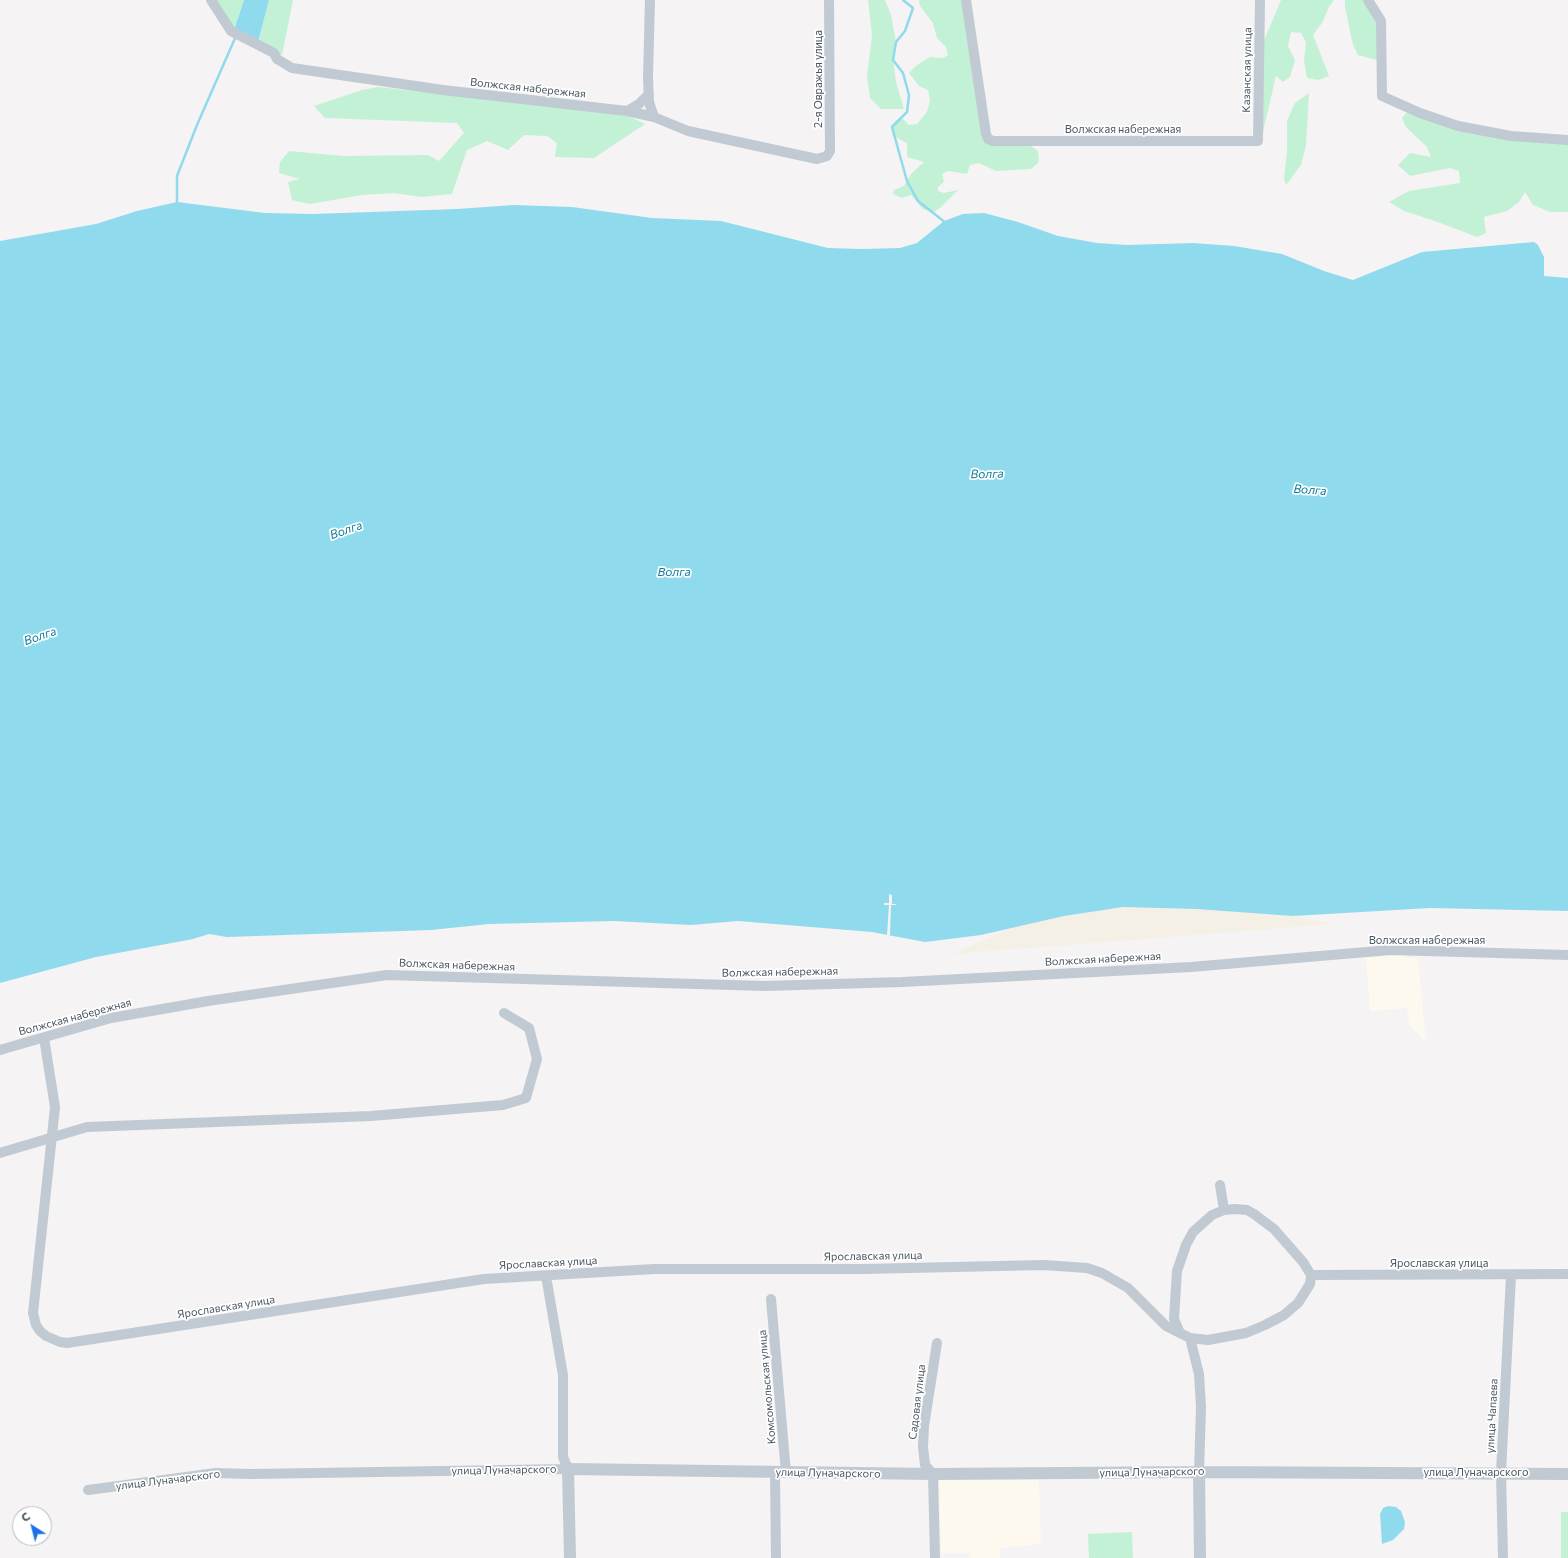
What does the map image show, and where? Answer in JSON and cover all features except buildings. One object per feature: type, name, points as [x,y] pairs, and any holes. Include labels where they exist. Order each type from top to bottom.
[{"type":"street","name":"Волжская набережная","points":[[211,0],[231,31],[274,53],[277,59],[292,68],[443,90],[627,111],[654,117],[688,131],[717,138],[817,159],[827,156]]},
{"type":"street","points":[[650,0],[649,94],[651,109],[654,117]]},
{"type":"street","name":"2-я Овражья улица","points":[[827,156],[830,151],[829,0]]},
{"type":"street","name":"Волжская набережная","points":[[966,0],[988,139],[993,141],[1258,141]]},
{"type":"street","name":"Казанская улица","points":[[1258,141],[1260,0]]},
{"type":"street","points":[[1368,0],[1381,21],[1382,96],[1458,126],[1511,136],[1568,140]]},
{"type":"street","points":[[627,111],[639,104],[649,94]]},
{"type":"street","name":"Волжская набережная","points":[[0,1050],[111,1018],[156,1009],[387,975],[765,986],[902,982],[1192,967],[1390,950],[1568,955]]},
{"type":"street","points":[[0,1153],[87,1127],[370,1116],[503,1105],[526,1098],[537,1059],[529,1028],[504,1013]]},
{"type":"street","name":"Ярославская улица","points":[[44,1038],[55,1107],[53,1138],[33,1313],[36,1325],[40,1331],[46,1336],[60,1342],[67,1343],[484,1279],[654,1269],[856,1269],[999,1265],[1068,1266],[1087,1268],[1102,1273],[1128,1288],[1166,1326],[1190,1338],[1208,1340],[1226,1338],[1265,1325],[1284,1315],[1298,1303],[1310,1284],[1311,1275],[1568,1274]]},
{"type":"street","points":[[1220,1185],[1224,1210]]},
{"type":"street","points":[[1180,1332],[1174,1319],[1177,1278],[1181,1258],[1193,1232],[1212,1215],[1224,1210],[1247,1210],[1261,1218],[1274,1229],[1311,1275]]},
{"type":"street","name":"улица Чапаева","points":[[1503,1558],[1501,1472],[1511,1275]]},
{"type":"street","points":[[546,1276],[562,1375],[563,1457],[568,1469],[570,1558]]},
{"type":"street","name":"Комсомольская улица","points":[[772,1299],[780,1473],[776,1558]]},
{"type":"street","points":[[1190,1338],[1199,1374],[1201,1407],[1199,1472],[1200,1558]]},
{"type":"street","name":"Садовая улица","points":[[935,1558],[933,1474],[925,1465],[924,1447],[925,1420],[937,1343]]},
{"type":"street","name":"улица Луначарского","points":[[88,1490],[216,1473],[251,1474],[568,1469],[933,1474],[1501,1472],[1568,1474]]},
{"type":"shaded area","points":[[1406,954],[1407,958],[1418,958],[1426,1041],[1409,1025],[1407,1008],[1370,1011],[1366,958]]},
{"type":"shaded area","points":[[939,1480],[1039,1480],[1041,1544],[1000,1548],[1000,1558],[970,1558],[970,1553],[941,1553]]},
{"type":"green space","points":[[214,0],[244,0],[234,30]]},
{"type":"green space","points":[[269,0],[293,0],[282,55],[258,42]]},
{"type":"green space","points":[[868,0],[885,0],[891,15],[896,42],[893,60],[896,82],[904,109],[881,109],[870,98],[867,76],[872,35]]},
{"type":"green space","points":[[919,0],[964,0],[984,134],[1026,143],[1038,151],[1039,162],[1031,169],[996,171],[979,163],[970,165],[967,174],[948,171],[942,174],[944,182],[938,187],[938,191],[944,193],[958,190],[934,212],[923,209],[911,195],[902,198],[893,194],[894,190],[904,186],[911,174],[924,162],[907,157],[907,143],[892,135],[892,127],[896,120],[903,119],[909,125],[917,124],[927,112],[930,101],[928,90],[919,86],[909,73],[917,65],[930,57],[943,58],[948,55],[946,47],[937,38],[933,23],[920,6]]},
{"type":"green space","points":[[1281,0],[1334,0],[1322,23],[1313,35],[1329,76],[1318,80],[1307,78],[1304,61],[1306,42],[1301,33],[1291,32],[1288,46],[1295,60],[1290,77],[1283,82],[1276,76],[1262,136],[1263,43]]},
{"type":"green space","points":[[1345,0],[1366,0],[1379,21],[1380,61],[1358,55],[1353,45],[1345,7]]},
{"type":"green space","points":[[378,87],[624,114],[645,124],[594,158],[555,157],[557,143],[547,136],[524,135],[508,150],[487,141],[467,150],[452,194],[421,197],[394,193],[362,195],[310,204],[292,200],[288,182],[300,179],[279,173],[280,162],[289,151],[343,156],[428,155],[439,161],[464,133],[457,123],[325,118],[314,106],[362,90]]},
{"type":"green space","points":[[1309,93],[1306,146],[1301,165],[1286,185],[1284,179],[1287,150],[1287,121],[1295,103]]},
{"type":"green space","points":[[1408,111],[1458,127],[1568,141],[1568,212],[1550,212],[1533,205],[1525,192],[1519,202],[1507,211],[1484,217],[1486,233],[1477,237],[1404,211],[1389,202],[1409,191],[1460,183],[1459,171],[1450,168],[1410,176],[1398,165],[1410,153],[1431,157],[1427,147],[1406,127],[1402,118]]},
{"type":"green space","points":[[1561,1512],[1568,1512],[1568,1558],[1561,1558]]},
{"type":"green space","points":[[1132,1532],[1133,1558],[1089,1558],[1088,1534]]},
{"type":"sand","points":[[1123,907],[1196,909],[1293,916],[1333,924],[953,954],[1018,925]]},
{"type":"water","points":[[244,0],[269,0],[258,42],[234,30]]},
{"type":"water","name":"Волга","points":[[177,202],[265,213],[313,214],[457,209],[514,205],[572,207],[652,218],[721,221],[828,248],[862,249],[900,248],[917,243],[944,221],[963,214],[984,213],[1018,222],[1058,236],[1097,243],[1127,245],[1193,243],[1234,246],[1282,254],[1324,271],[1353,280],[1422,252],[1534,242],[1538,245],[1544,257],[1544,276],[1568,278],[1568,911],[1430,908],[1293,916],[1196,909],[1123,907],[1064,916],[981,935],[925,942],[872,932],[738,921],[691,925],[614,921],[489,924],[431,930],[227,937],[209,934],[193,939],[96,957],[0,983],[0,241],[96,224],[137,211]]},
{"type":"water","points":[[1388,1506],[1396,1507],[1401,1511],[1405,1522],[1404,1529],[1393,1540],[1382,1544],[1380,1514],[1383,1508]]},
{"type":"pier","points":[[889,894],[892,895],[892,904],[896,905],[891,905],[890,935],[887,935],[889,905],[884,905],[884,903],[889,903]]},
{"type":"waterway","points":[[903,0],[913,8],[905,31],[896,42],[893,60],[903,73],[909,95],[907,112],[892,127],[907,181],[918,201],[946,223]]},
{"type":"waterway","points":[[177,205],[177,176],[197,125],[236,36]]}]
